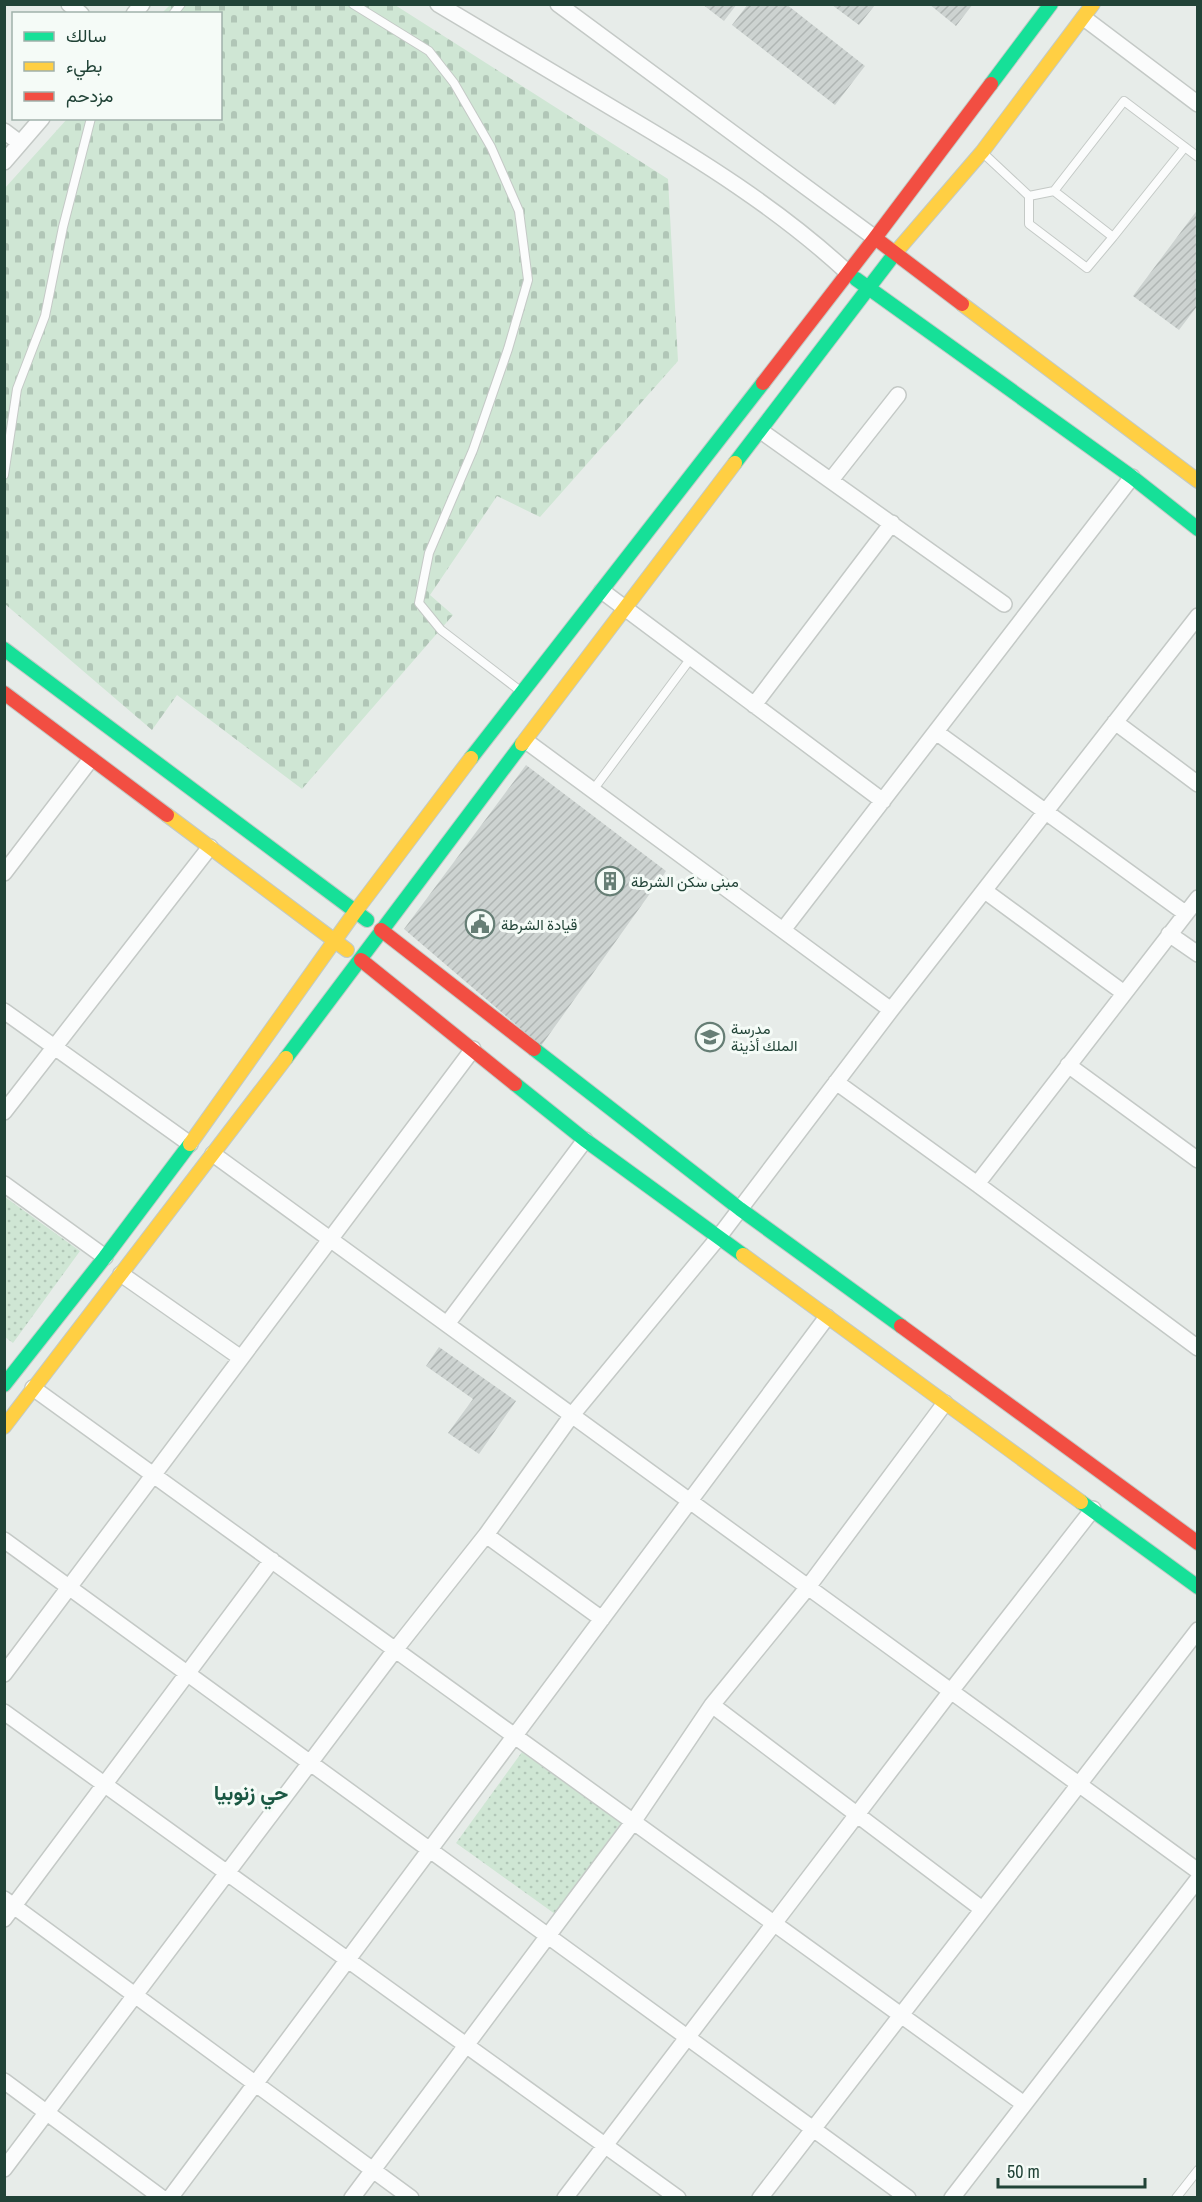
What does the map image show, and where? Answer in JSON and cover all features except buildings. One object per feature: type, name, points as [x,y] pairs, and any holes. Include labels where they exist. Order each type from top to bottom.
[{"type":"main road","points":[[4,1385],[10,1367],[105,1257],[190,1144],[355,912],[521,691],[602,591],[875,238],[1051,4]]},
{"type":"main road","points":[[4,1426],[362,960],[381,930],[896,252],[982,152],[1093,4]]},
{"type":"main road","points":[[875,238],[1197,481]]},
{"type":"main road","points":[[847,272],[1132,477],[1197,529]]},
{"type":"main road","points":[[5,652],[381,930],[740,1209],[1103,1496],[1197,1587]]},
{"type":"main road","points":[[4,693],[334,942],[362,960],[585,1140],[945,1403],[1103,1496],[1197,1543]]},
{"type":"street","points":[[438,4],[658,135],[722,176],[791,224],[847,272]]},
{"type":"street","points":[[558,4],[875,238]]},
{"type":"street","points":[[1084,18],[1197,104]]},
{"type":"street","points":[[4,162],[40,120]]},
{"type":"street","points":[[4,131],[20,143]]},
{"type":"street","points":[[831,480],[898,395]]},
{"type":"street","points":[[761,431],[1004,604]]},
{"type":"street","points":[[783,930],[1132,477]]},
{"type":"street","points":[[754,705],[892,523]]},
{"type":"street","points":[[602,591],[625,611],[883,801]]},
{"type":"street","points":[[4,2169],[395,1650],[486,1535],[572,1415],[718,1238],[891,1010],[1197,616]]},
{"type":"street","points":[[1115,722],[1197,784]]},
{"type":"street","points":[[936,732],[1185,913]]},
{"type":"street","points":[[526,741],[891,1010]]},
{"type":"street","points":[[4,873],[91,759]]},
{"type":"street","points":[[4,1112],[210,847]]},
{"type":"street","points":[[985,891],[1124,993]]},
{"type":"street","points":[[977,1184],[1197,898]]},
{"type":"street","points":[[1169,934],[1197,954]]},
{"type":"street","points":[[4,1011],[190,1144]]},
{"type":"street","points":[[4,1674],[473,1049]]},
{"type":"street","points":[[1068,1065],[1197,1160]]},
{"type":"street","points":[[836,1082],[1197,1348]]},
{"type":"street","points":[[447,1324],[585,1140]]},
{"type":"street","points":[[213,1154],[1197,1871]]},
{"type":"street","points":[[4,1184],[105,1257]]},
{"type":"street","points":[[120,1274],[241,1358]]},
{"type":"street","points":[[170,2198],[827,1317]]},
{"type":"street","points":[[33,1388],[1024,2104]]},
{"type":"street","points":[[352,2198],[633,1821],[712,1705],[808,1587],[945,1403]]},
{"type":"street","points":[[565,2198],[951,1691],[1103,1496]]},
{"type":"street","points":[[486,1535],[602,1619]]},
{"type":"street","points":[[4,1540],[908,2198]]},
{"type":"street","points":[[4,1918],[9,1903],[105,1784],[272,1560]]},
{"type":"street","points":[[759,2198],[1197,1630]]},
{"type":"street","points":[[712,1705],[982,1909]]},
{"type":"street","points":[[4,1712],[678,2198]]},
{"type":"street","points":[[952,2198],[1197,1879]]},
{"type":"street","points":[[9,1903],[411,2198]]},
{"type":"street","points":[[4,2081],[162,2198]]},
{"type":"lane","points":[[353,4],[429,51],[454,83],[491,147],[519,211],[528,280],[508,349],[473,450],[429,553],[419,603],[441,630],[521,691]]},
{"type":"lane","points":[[1029,196],[1054,191],[1124,101],[1197,157]]},
{"type":"lane","points":[[4,475],[17,389],[45,316],[63,227],[90,120]]},
{"type":"lane","points":[[982,152],[1029,196],[1029,224],[1087,268],[1185,147]]},
{"type":"lane","points":[[1054,191],[1113,237]]},
{"type":"lane","points":[[593,790],[691,658]]},
{"type":"lane","points":[[1176,2198],[1197,2170]]},
{"type":"green space","points":[[170,5],[395,5],[668,179],[678,361],[540,517],[497,496],[430,595],[453,615],[302,789],[177,695],[152,730],[5,604],[5,188],[66,120],[222,120],[222,12],[163,12]]},
{"type":"green space","points":[[5,1197],[80,1251],[13,1343],[5,1337]]},
{"type":"green space","points":[[522,1752],[621,1823],[555,1914],[456,1843]]},
{"type":"traffic: fast","points":[[991,84],[1051,4]]},
{"type":"traffic: fast","points":[[735,463],[896,252]]},
{"type":"traffic: fast","points":[[856,279],[1132,477],[1198,529]]},
{"type":"traffic: fast","points":[[471,758],[763,383]]},
{"type":"traffic: fast","points":[[4,649],[367,920]]},
{"type":"traffic: fast","points":[[286,1058],[522,744]]},
{"type":"traffic: fast","points":[[534,1049],[740,1209],[901,1326]]},
{"type":"traffic: fast","points":[[515,1084],[585,1140],[743,1255]]},
{"type":"traffic: fast","points":[[4,1385],[190,1144]]},
{"type":"traffic: fast","points":[[1081,1502],[1198,1587]]},
{"type":"traffic: slow","points":[[896,252],[982,152],[1093,4]]},
{"type":"traffic: slow","points":[[962,304],[1198,481]]},
{"type":"traffic: slow","points":[[522,744],[735,463]]},
{"type":"traffic: slow","points":[[190,1144],[355,912],[471,758]]},
{"type":"traffic: slow","points":[[167,815],[347,950]]},
{"type":"traffic: slow","points":[[4,1427],[286,1058]]},
{"type":"traffic: slow","points":[[743,1255],[1081,1502]]},
{"type":"traffic: jam","points":[[875,238],[991,84]]},
{"type":"traffic: jam","points":[[763,383],[875,238],[962,304]]},
{"type":"traffic: jam","points":[[4,693],[167,815]]},
{"type":"traffic: jam","points":[[381,930],[534,1049]]},
{"type":"traffic: jam","points":[[361,960],[515,1084]]},
{"type":"traffic: jam","points":[[901,1326],[1198,1543]]},
{"type":"place","name":"مبنى سكن الشرطة","points":[[610,881]]},
{"type":"place","name":"قيادة الشرطة","points":[[480,924]]},
{"type":"place","name":"مدرسة الملك أذينة","points":[[710,1037]]},
{"type":"district","name":"حي زنوبيا","points":[[251,1792]]}]
